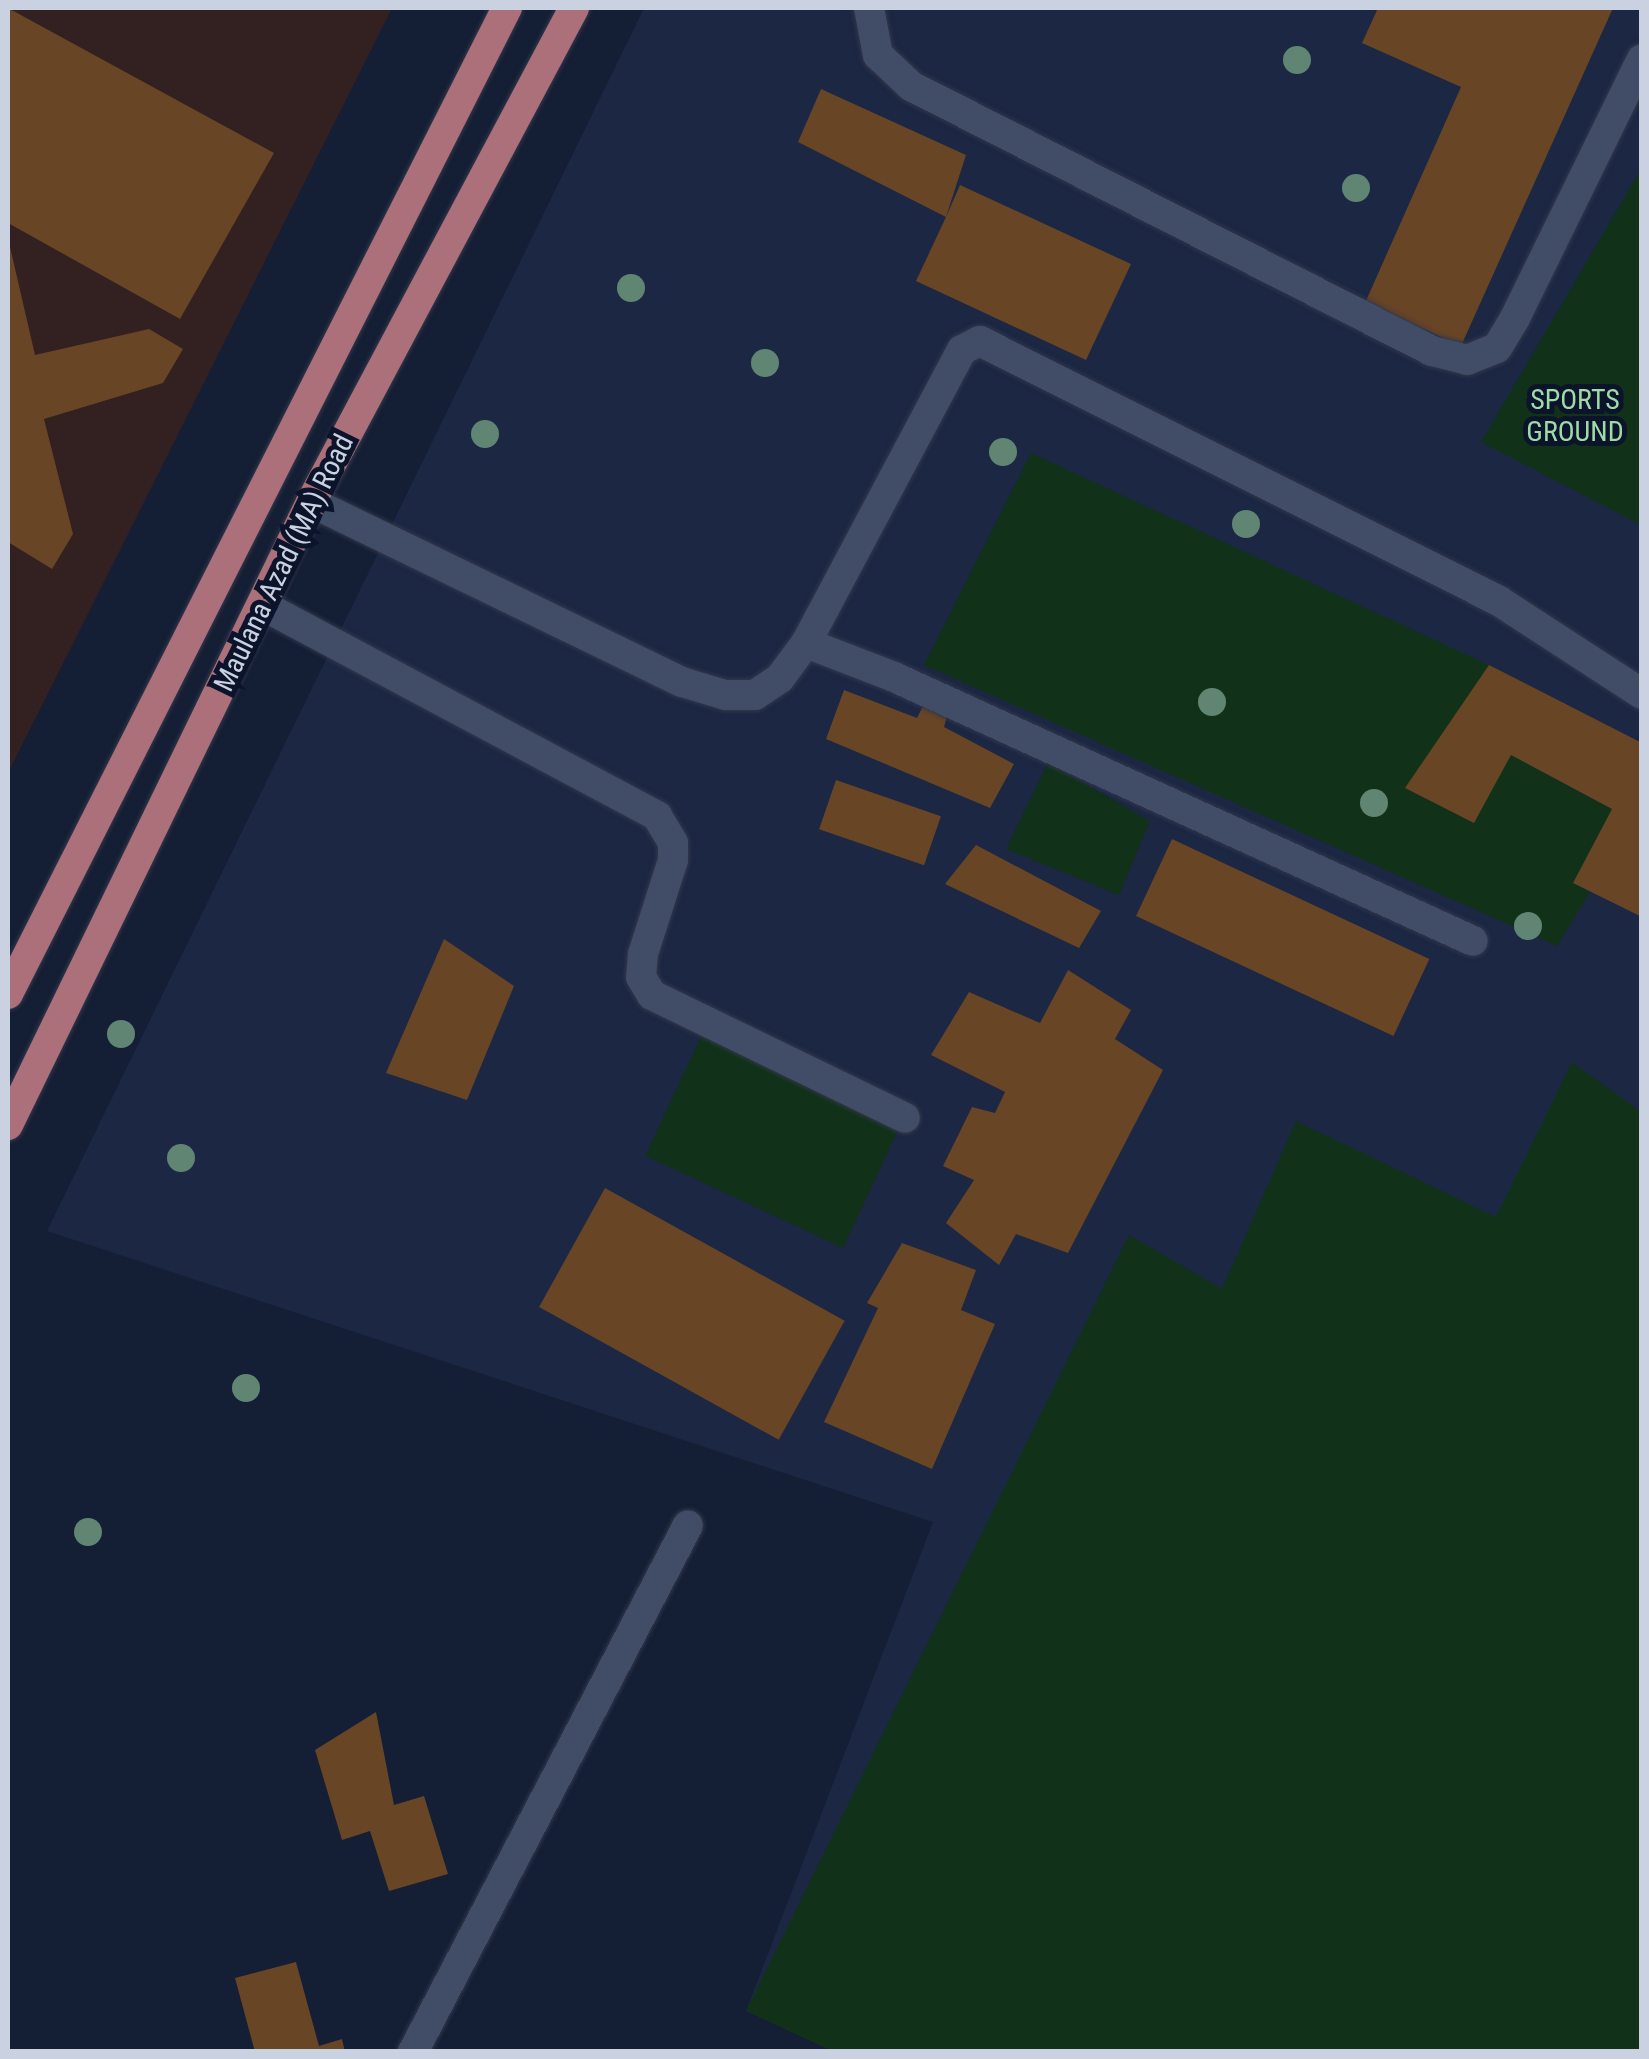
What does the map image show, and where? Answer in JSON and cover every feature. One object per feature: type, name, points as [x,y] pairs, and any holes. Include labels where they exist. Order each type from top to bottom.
[{"type":"main road","name":"Maulana Azad (MA) Road","points":[[8,994],[507,8]]},
{"type":"main road","name":"Maulana Azad (MA) Road","points":[[8,1125],[264,606],[311,502],[574,8]]},
{"type":"lane","points":[[868,8],[878,55],[911,86],[1432,351],[1467,360],[1497,348],[1515,318],[1642,59]]},
{"type":"lane","points":[[311,502],[703,690],[738,696],[767,689],[806,643],[962,350],[980,341],[1499,601],[1642,694]]},
{"type":"lane","points":[[264,606],[657,816],[673,843],[673,860],[643,954],[641,977],[652,996],[905,1118]]},
{"type":"lane","points":[[806,643],[894,676],[1473,940]]},
{"type":"lane","points":[[413,2052],[688,1525]]},
{"type":"shaded area","points":[[8,8],[392,8],[8,773]]},
{"type":"shaded area","points":[[644,8],[1641,8],[1641,2051],[1339,1542],[1091,2051],[834,2051],[746,2011],[933,1522],[47,1231]]},
{"type":"green space","name":"SPORTS GROUND","points":[[1641,169],[1641,525],[1481,442]]},
{"type":"green space","points":[[1031,453],[1489,665],[1406,789],[1474,822],[1511,755],[1612,809],[1573,883],[1590,892],[1557,946],[924,665]]},
{"type":"green space","points":[[1048,763],[1150,821],[1119,895],[1006,849]]},
{"type":"green space","points":[[705,1028],[903,1120],[843,1248],[645,1156]]},
{"type":"green space","points":[[1572,1062],[1641,1112],[1641,2051],[834,2052],[746,2011],[1129,1235],[1222,1289],[1296,1121],[1496,1217]]},
{"type":"building","points":[[8,8],[274,153],[180,319],[8,223]]},
{"type":"building","points":[[1378,8],[1613,8],[1461,346],[1365,303],[1461,87],[1362,43]]},
{"type":"building","points":[[821,89],[966,155],[946,217],[798,142]]},
{"type":"building","points":[[960,185],[1131,264],[1086,360],[916,281]]},
{"type":"building","points":[[8,238],[35,355],[149,329],[183,349],[163,383],[44,419],[73,534],[52,569],[8,542]]},
{"type":"building","points":[[1489,665],[1642,743],[1642,917],[1573,883],[1612,809],[1511,755],[1474,823],[1405,788]]},
{"type":"building","points":[[844,690],[917,718],[924,704],[948,713],[944,727],[1014,764],[990,808],[826,739]]},
{"type":"building","points":[[836,780],[941,816],[924,865],[819,829]]},
{"type":"building","points":[[1172,839],[1429,959],[1393,1036],[1136,916]]},
{"type":"building","points":[[976,845],[1101,911],[1079,948],[945,884]]},
{"type":"building","points":[[444,939],[514,986],[467,1100],[386,1073]]},
{"type":"building","points":[[1068,970],[1131,1010],[1115,1039],[1163,1070],[1068,1253],[1016,1234],[999,1265],[946,1223],[974,1180],[943,1166],[972,1107],[995,1113],[1005,1092],[931,1055],[969,992],[1040,1023]]},
{"type":"building","points":[[605,1188],[845,1321],[779,1440],[539,1307]]},
{"type":"building","points":[[902,1243],[976,1270],[961,1310],[995,1324],[932,1469],[824,1422],[878,1308],[867,1303]]},
{"type":"building","points":[[376,1712],[394,1805],[424,1796],[448,1874],[389,1891],[370,1831],[342,1840],[315,1750]]},
{"type":"building","points":[[296,1962],[319,2046],[342,2039],[345,2052],[255,2052],[235,1978]]}]
